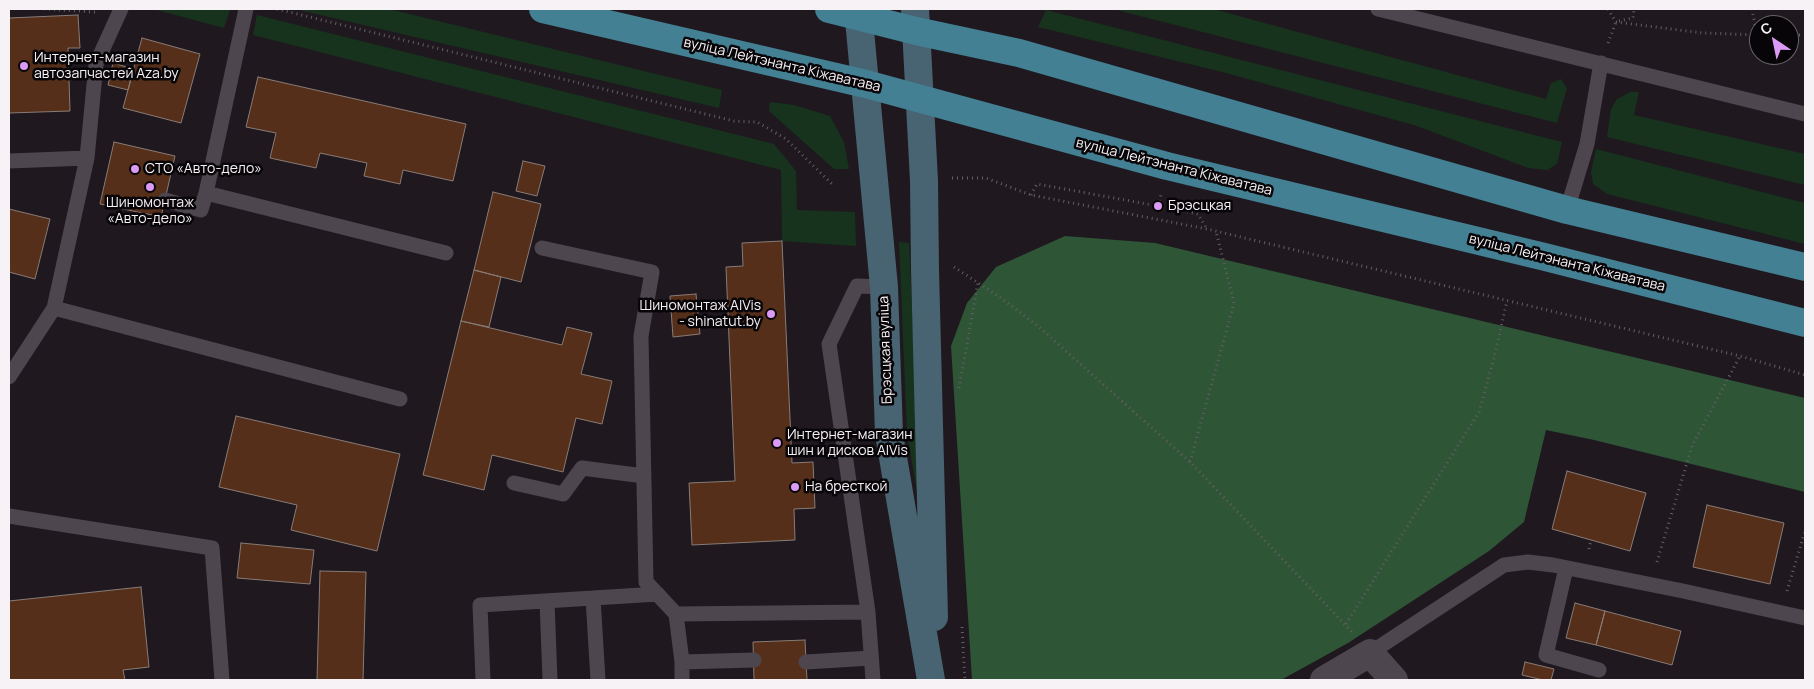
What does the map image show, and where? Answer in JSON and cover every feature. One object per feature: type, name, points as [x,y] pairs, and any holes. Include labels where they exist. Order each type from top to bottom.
[{"type":"main road","name":"вуліца Лейтэнанта Кіжаватава","points":[[543,9],[866,84],[1167,166],[1554,259],[1805,323]]},
{"type":"main road","points":[[828,9],[915,20],[1018,54],[1567,210],[1805,267]]},
{"type":"street","name":"Брэсцкая вуліца","points":[[858,13],[884,287],[888,434],[931,680]]},
{"type":"street","points":[[915,20],[924,180],[924,270],[935,680]]},
{"type":"street","points":[[1324,680],[1370,653],[1394,680]]},
{"type":"lane","points":[[165,200],[202,210],[246,9]]},
{"type":"lane","points":[[1378,9],[1601,62],[1805,114]]},
{"type":"lane","points":[[9,377],[54,308],[87,158],[96,64],[118,14]]},
{"type":"lane","points":[[1567,210],[1586,144],[1601,62]]},
{"type":"lane","points":[[9,162],[87,158]]},
{"type":"lane","points":[[206,193],[446,253]]},
{"type":"lane","points":[[542,248],[652,272],[641,336],[646,582],[676,614],[682,662],[682,680]]},
{"type":"lane","points":[[872,680],[868,612],[829,344],[857,286],[884,287]]},
{"type":"lane","points":[[54,308],[400,399]]},
{"type":"lane","points":[[514,483],[563,494],[582,468],[644,476]]},
{"type":"lane","points":[[9,516],[212,548],[222,680]]},
{"type":"lane","points":[[1370,653],[1504,565],[1528,562],[1650,584],[1805,618]]},
{"type":"lane","points":[[1566,568],[1546,655],[1599,670]]},
{"type":"lane","points":[[483,680],[480,605],[658,594]]},
{"type":"lane","points":[[593,598],[598,680]]},
{"type":"lane","points":[[547,601],[550,680]]},
{"type":"lane","points":[[676,614],[868,612]]},
{"type":"lane","points":[[806,662],[871,658]]},
{"type":"lane","points":[[682,662],[754,660]]},
{"type":"path","points":[[44,9],[118,14]]},
{"type":"path","points":[[277,9],[734,121],[757,122],[786,139],[832,184]]},
{"type":"path","points":[[1608,9],[1616,22]]},
{"type":"path","points":[[1616,22],[1633,18],[1634,9]]},
{"type":"path","points":[[1616,22],[1703,34],[1749,35]]},
{"type":"path","points":[[943,178],[986,178],[1031,195],[1207,228],[1740,356],[1805,375]]},
{"type":"path","points":[[1031,195],[1037,184],[1158,206],[1198,214],[1207,228]]},
{"type":"path","points":[[1190,462],[1234,303],[1215,231]]},
{"type":"path","points":[[947,262],[1038,326],[1190,462],[1346,624],[1370,653]]},
{"type":"path","points":[[957,397],[978,282]]},
{"type":"path","points":[[1346,624],[1479,412],[1494,358],[1506,301]]},
{"type":"path","points":[[1650,584],[1692,446],[1740,356]]},
{"type":"path","points":[[1781,613],[1805,530]]},
{"type":"green space","points":[[153,9],[226,9],[230,10],[224,28]]},
{"type":"green space","points":[[295,9],[389,9],[722,90],[719,108]]},
{"type":"green space","points":[[1113,9],[1213,9],[1546,99],[1551,83],[1561,79],[1567,88],[1557,123]]},
{"type":"green space","points":[[1046,10],[1562,142],[1557,164],[1547,170],[1528,168],[1417,126],[1226,73],[1038,27]]},
{"type":"green space","points":[[257,15],[774,144],[796,171],[797,210],[855,212],[856,246],[782,241],[781,170],[253,35]]},
{"type":"green space","points":[[1630,92],[1639,92],[1634,115],[1805,154],[1805,185],[1607,137],[1611,109],[1617,99]]},
{"type":"green space","points":[[770,102],[794,105],[830,116],[844,142],[849,169],[834,169],[769,111]]},
{"type":"green space","points":[[1596,149],[1805,203],[1805,244],[1607,194],[1593,184],[1591,172]]},
{"type":"green space","points":[[1065,236],[1155,243],[1805,398],[1805,492],[1546,430],[1524,522],[1489,551],[1348,643],[1281,680],[972,680],[951,346],[967,303],[996,267]]},
{"type":"green space","points":[[899,242],[909,243],[922,521],[907,433]]},
{"type":"building","points":[[78,15],[80,48],[68,48],[70,111],[9,113],[9,18]]},
{"type":"building","points":[[142,38],[200,54],[181,123],[123,108]]},
{"type":"building","points":[[113,63],[134,69],[128,90],[108,85]]},
{"type":"building","points":[[258,77],[466,124],[453,181],[403,170],[400,184],[364,176],[367,163],[320,153],[316,168],[270,158],[276,133],[246,127]]},
{"type":"building","points":[[114,142],[175,156],[161,217],[100,204]]},
{"type":"building","points":[[523,161],[545,166],[537,196],[516,191]]},
{"type":"building","points":[[493,192],[541,204],[521,282],[474,270]]},
{"type":"building","points":[[9,209],[50,219],[35,279],[9,272]]},
{"type":"building","points":[[782,241],[792,463],[813,462],[815,508],[794,509],[795,540],[692,545],[689,483],[735,481],[726,267],[743,266],[742,243]]},
{"type":"building","points":[[474,270],[501,277],[489,327],[461,321]]},
{"type":"building","points":[[696,294],[700,334],[673,337],[670,296]]},
{"type":"building","points":[[461,321],[562,345],[567,327],[592,333],[581,374],[612,381],[602,424],[576,418],[563,472],[492,455],[484,490],[423,475]]},
{"type":"building","points":[[236,416],[400,454],[377,551],[291,530],[297,505],[219,487]]},
{"type":"building","points":[[1567,471],[1646,493],[1630,551],[1552,529]]},
{"type":"building","points":[[1707,505],[1784,523],[1770,584],[1693,567]]},
{"type":"building","points":[[241,543],[314,550],[310,584],[237,578]]},
{"type":"building","points":[[320,571],[366,572],[363,680],[317,680]]},
{"type":"building","points":[[141,587],[149,667],[123,670],[125,680],[9,680],[9,601]]},
{"type":"building","points":[[1575,603],[1605,611],[1596,645],[1566,638]]},
{"type":"building","points":[[1605,611],[1681,631],[1672,665],[1596,645]]},
{"type":"building","points":[[805,640],[807,680],[754,680],[753,642]]},
{"type":"building","points":[[1525,662],[1554,669],[1551,680],[1522,675]]},
{"type":"place","name":"Интернет-магазин автозапчастей Aza.by","points":[[24,66]]},
{"type":"place","name":"СТО «Авто-дело»","points":[[135,169]]},
{"type":"place","name":"Шиномонтаж «Авто-дело»","points":[[150,187]]},
{"type":"place","name":"Брэсцкая","points":[[1158,206]]},
{"type":"place","name":"Шиномонтаж AlVis - shinatut.by","points":[[771,314]]},
{"type":"place","name":"Интернет-магазин шин и дисков AlVis","points":[[777,443]]},
{"type":"place","name":"На бресткой","points":[[795,487]]}]
